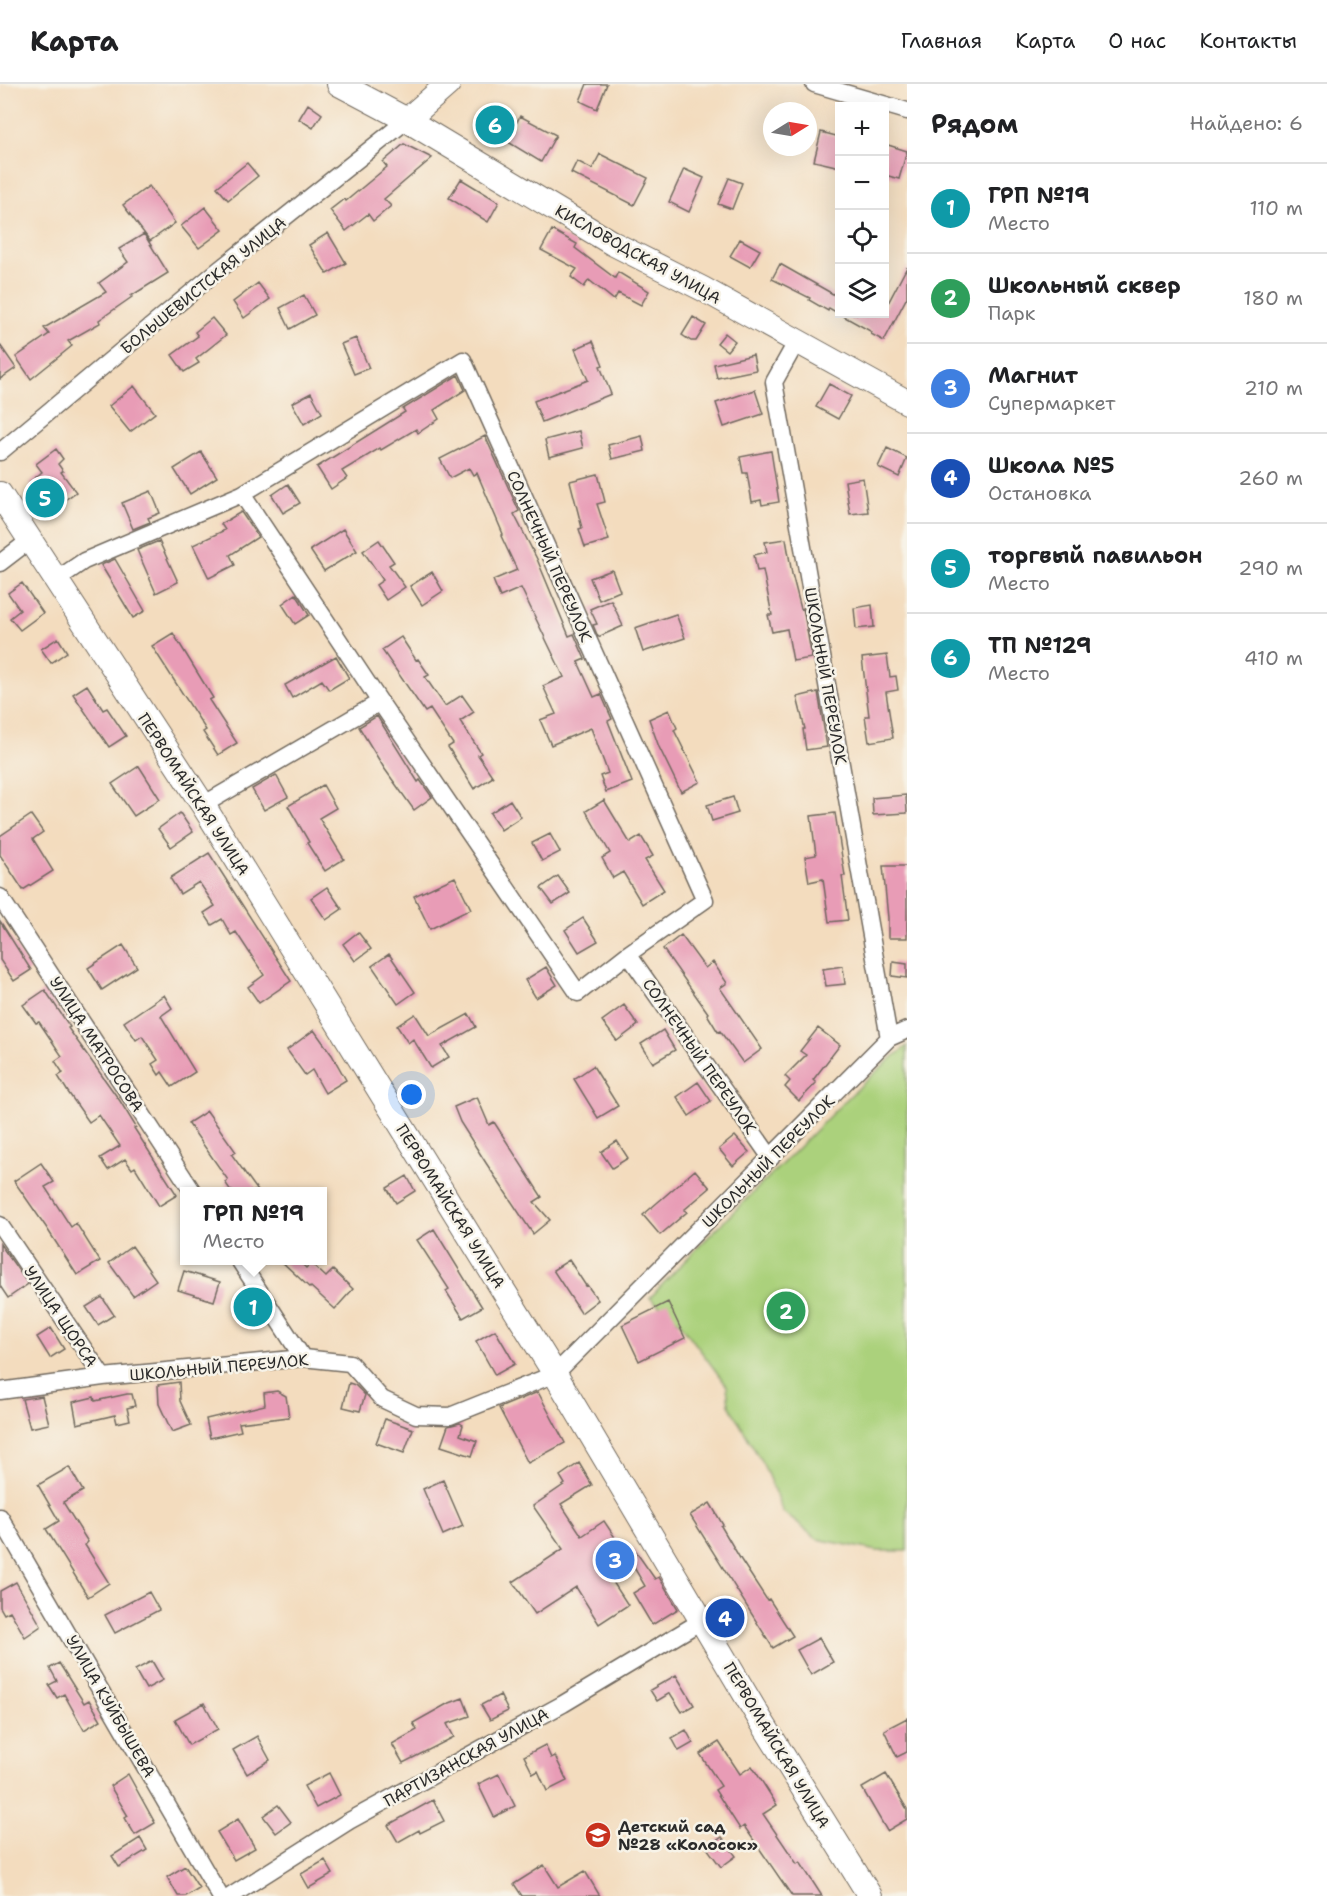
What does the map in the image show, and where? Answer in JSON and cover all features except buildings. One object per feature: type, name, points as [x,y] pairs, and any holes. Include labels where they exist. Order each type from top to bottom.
[{"type":"main road","name":"КИСЛОВОДСКАЯ УЛИЦА","points":[[339,84],[407,120],[612,243],[703,289],[907,402]]},
{"type":"main road","points":[[407,120],[448,84]]},
{"type":"main road","name":"ПЕРВОМАЙСКАЯ УЛИЦА","points":[[0,494],[203,805],[555,1374],[760,1719],[870,1896]]},
{"type":"street","points":[[814,84],[907,111]]},
{"type":"street","name":"БОЛЬШЕВИСТСКАЯ УЛИЦА","points":[[0,452],[215,273],[407,120]]},
{"type":"street","name":"ШКОЛЬНЫЙ ПЕРЕУЛОК","points":[[0,1391],[103,1377],[303,1358],[350,1363],[382,1399],[416,1415],[450,1416],[555,1374],[890,1038],[774,382],[797,341]]},
{"type":"street","name":"СОЛНЕЧНЫЙ ПЕРЕУЛОК","points":[[56,580],[84,561],[242,494],[463,360],[705,900],[628,954],[579,993],[380,702],[242,494]]},
{"type":"street","points":[[0,563],[30,540]]},
{"type":"street","points":[[203,805],[380,702]]},
{"type":"street","name":"УЛИЦА МАТРОСОВА","points":[[0,897],[190,1187]]},
{"type":"street","name":"СОЛНЕЧНЫЙ ПЕРЕУЛОК","points":[[628,954],[771,1158]]},
{"type":"street","points":[[890,1038],[907,1030]]},
{"type":"street","name":"УЛИЦА ЩОРСА","points":[[0,1225],[103,1377]]},
{"type":"street","points":[[242,1265],[303,1358]]},
{"type":"street","name":"УЛИЦА КУЙБЫШЕВА","points":[[0,1517],[220,1896]]},
{"type":"street","name":"ПАРТИЗАНСКАЯ УЛИЦА","points":[[231,1896],[349,1821],[563,1704],[703,1620]]},
{"type":"green space","points":[[907,1046],[907,1551],[878,1551],[817,1539],[783,1512],[764,1466],[729,1405],[727,1386],[680,1323],[650,1298],[845,1101]]},
{"type":"place","name":"ТП №129","points":[[495,125]]},
{"type":"place","name":"торгвый павильон","points":[[45,498]]},
{"type":"place","name":"ГРП №19","points":[[253,1307]]},
{"type":"place","name":"Школьный сквер","points":[[786,1311]]},
{"type":"place","name":"Магнит","points":[[615,1560]]},
{"type":"place","name":"Школа №5","points":[[725,1618]]},
{"type":"place","name":"Детский сад №28 «Колосок»","points":[[598,1835]]}]
